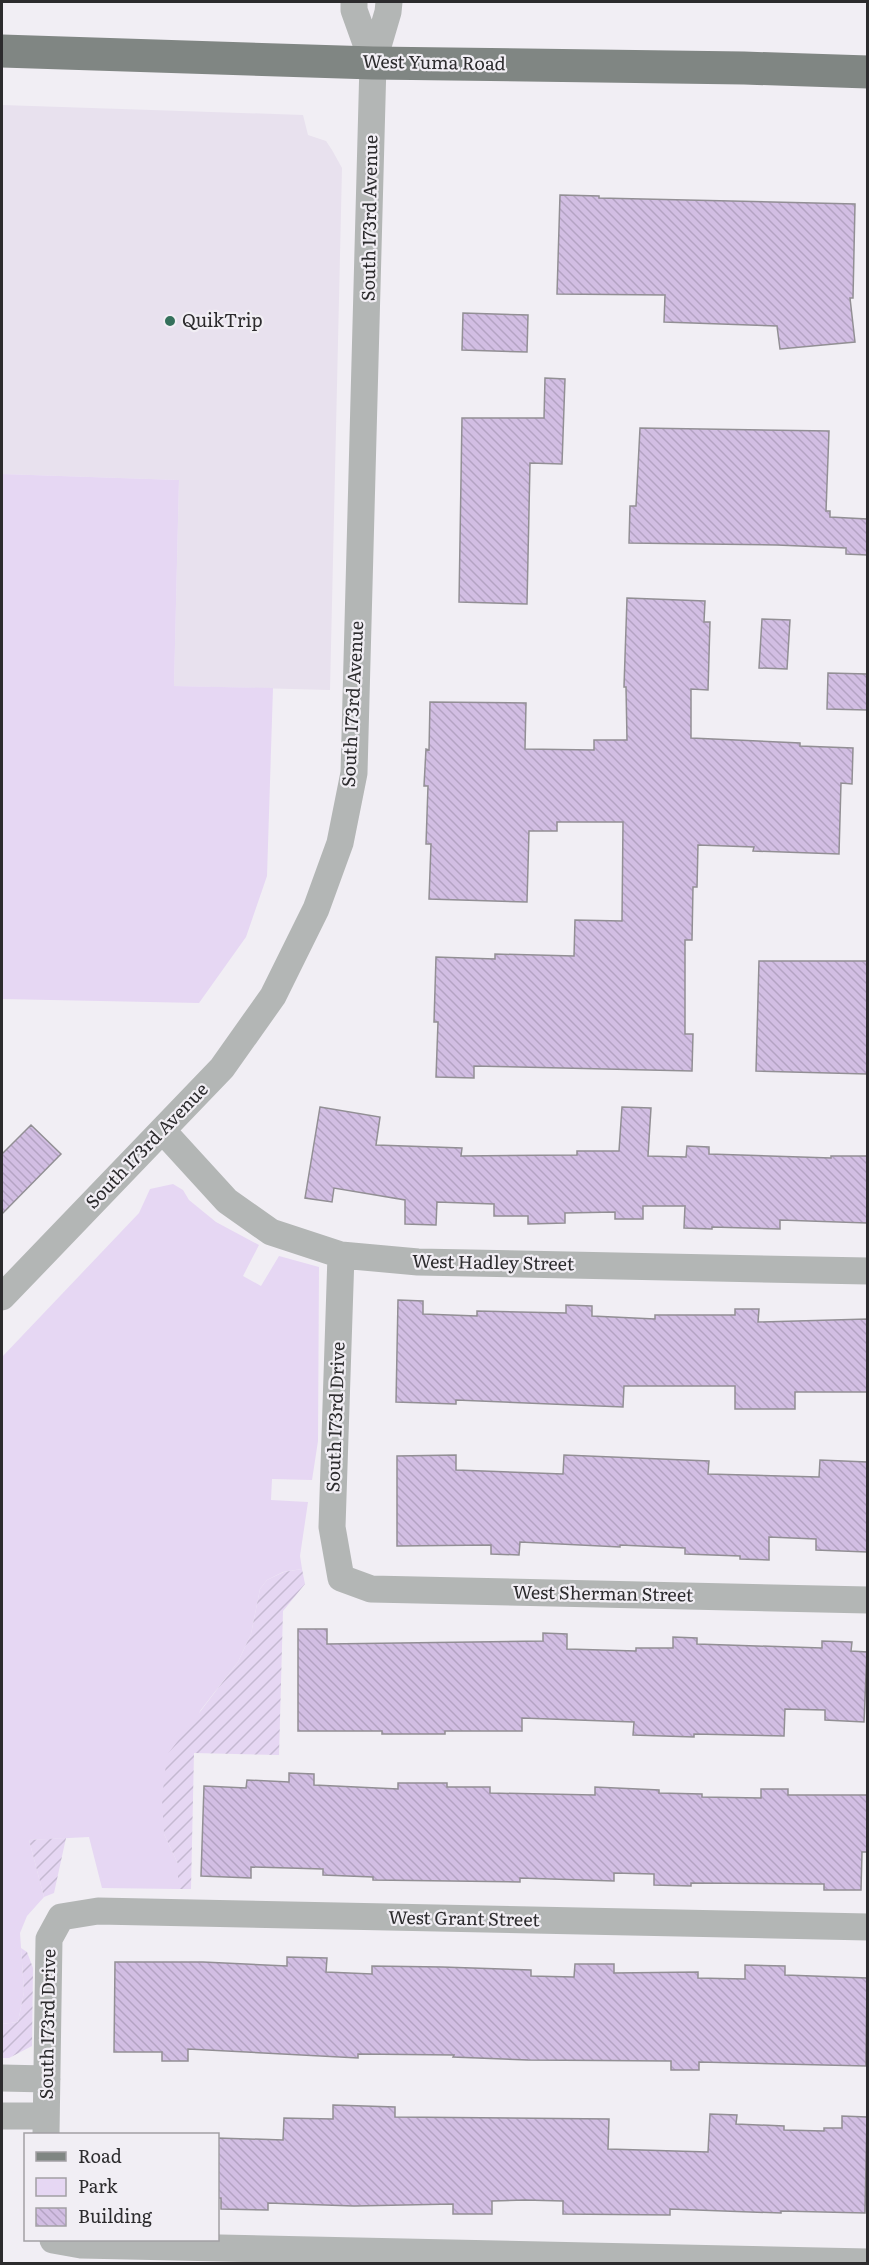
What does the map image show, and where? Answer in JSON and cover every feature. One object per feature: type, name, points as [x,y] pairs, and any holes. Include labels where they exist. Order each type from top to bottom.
[{"type":"main road","name":"West Yuma Road","points":[[2,51],[373,63],[867,72]]},
{"type":"street","name":"South 173rd Avenue","points":[[354,2],[354,10],[373,63]]},
{"type":"street","name":"South 173rd Avenue","points":[[2,1297],[222,1068],[273,996],[316,909],[340,843],[354,772],[373,63],[389,2]]},
{"type":"street","name":"West Hadley Street","points":[[163,1131],[227,1201],[272,1232],[341,1255],[418,1262],[867,1271]]},
{"type":"street","name":"South 173rd Drive","points":[[341,1255],[332,1527],[341,1578]]},
{"type":"street","name":"West Sherman Street","points":[[341,1578],[370,1588],[867,1600]]},
{"type":"street","name":"West Grant Street","points":[[61,1917],[98,1911],[867,1927]]},
{"type":"street","name":"South 173rd Drive","points":[[46,2125],[49,1939],[61,1917]]},
{"type":"street","points":[[2,2078],[47,2079]]},
{"type":"street","points":[[2,2115],[46,2125]]},
{"type":"street","points":[[58,2241],[81,2245],[867,2262]]},
{"type":"shaded area","name":"QuikTrip","points":[[2,105],[303,115],[308,135],[326,141],[332,150],[342,168],[330,690],[174,686],[179,480],[2,474]]},
{"type":"green space","points":[[2,474],[179,480],[174,686],[273,688],[267,876],[246,937],[199,1003],[2,999]]},
{"type":"green space","points":[[173,1184],[183,1190],[189,1200],[216,1222],[259,1245],[243,1276],[261,1286],[279,1256],[319,1267],[318,1441],[312,1480],[272,1479],[271,1500],[308,1502],[300,1556],[302,1569],[283,1572],[267,1580],[260,1589],[251,1634],[238,1662],[200,1711],[164,1834],[178,1864],[178,1889],[102,1888],[89,1837],[29,1840],[44,1897],[27,1916],[20,1933],[24,1992],[18,2022],[2,2024],[2,1357],[139,1213],[150,1189]]},
{"type":"green space","points":[[302,1569],[305,1584],[283,1611],[279,1755],[194,1753],[191,1889],[178,1889],[178,1864],[164,1834],[162,1799],[167,1755],[238,1662],[251,1634],[260,1589],[267,1580],[284,1572]]},
{"type":"green space","points":[[66,1838],[54,1893],[44,1897],[29,1840]]},
{"type":"green space","points":[[21,1948],[27,1952],[33,1968],[32,2046],[9,2058],[2,2058],[2,2024],[18,2022],[24,1992]]},
{"type":"building","points":[[560,195],[599,196],[599,198],[855,204],[853,298],[850,298],[855,342],[780,349],[777,326],[664,322],[665,295],[557,294]]},
{"type":"building","points":[[463,313],[528,315],[527,352],[462,350]]},
{"type":"building","points":[[545,378],[565,379],[562,464],[530,463],[527,604],[459,602],[462,418],[544,418]]},
{"type":"building","points":[[640,428],[829,431],[826,511],[830,511],[830,517],[867,519],[867,555],[846,554],[846,548],[629,543],[630,506],[636,506]]},
{"type":"building","points":[[627,598],[705,601],[704,622],[710,622],[708,690],[691,689],[691,738],[853,748],[852,784],[841,783],[839,854],[753,851],[754,847],[698,845],[697,887],[693,887],[692,940],[685,940],[685,1034],[693,1034],[692,1071],[474,1066],[474,1078],[436,1077],[438,1022],[434,1022],[436,957],[495,959],[495,954],[574,956],[575,920],[622,921],[623,822],[557,822],[557,831],[529,831],[527,902],[429,899],[431,844],[426,844],[428,786],[424,786],[426,749],[429,750],[430,702],[526,703],[525,749],[594,750],[594,740],[627,740],[626,687],[624,687]]},
{"type":"building","points":[[762,619],[790,620],[787,669],[759,668]]},
{"type":"building","points":[[828,673],[867,674],[867,710],[827,709]]},
{"type":"building","points":[[759,961],[867,961],[867,1074],[756,1071]]},
{"type":"building","points":[[320,1107],[380,1117],[376,1145],[462,1148],[461,1156],[577,1155],[577,1151],[619,1151],[622,1107],[651,1108],[648,1156],[686,1157],[687,1146],[709,1147],[709,1154],[831,1158],[831,1156],[867,1156],[867,1223],[780,1220],[780,1229],[684,1228],[685,1206],[643,1206],[643,1219],[615,1219],[615,1212],[565,1213],[565,1223],[528,1224],[528,1216],[494,1216],[494,1204],[437,1202],[436,1225],[405,1224],[405,1200],[334,1188],[332,1202],[305,1198]]},
{"type":"building","points":[[31,1125],[61,1154],[2,1214],[2,1154]]},
{"type":"building","points":[[398,1300],[423,1301],[423,1314],[477,1316],[477,1311],[566,1313],[566,1305],[592,1306],[592,1316],[655,1319],[655,1315],[735,1315],[735,1309],[759,1309],[758,1322],[867,1319],[867,1392],[795,1392],[795,1409],[735,1409],[735,1386],[624,1386],[623,1407],[456,1400],[456,1404],[396,1402]]},
{"type":"building","points":[[456,1455],[456,1470],[563,1474],[564,1455],[709,1461],[708,1474],[819,1477],[820,1460],[867,1462],[867,1552],[816,1550],[816,1539],[769,1537],[769,1560],[740,1559],[740,1556],[685,1554],[685,1548],[620,1545],[620,1547],[520,1542],[519,1555],[491,1554],[491,1545],[397,1546],[397,1456]]},
{"type":"building","points":[[298,1629],[327,1629],[327,1644],[543,1641],[543,1633],[567,1634],[567,1649],[636,1651],[636,1648],[673,1648],[673,1637],[697,1638],[697,1644],[822,1648],[822,1641],[852,1642],[851,1651],[867,1652],[864,1722],[825,1720],[825,1710],[785,1709],[784,1736],[633,1735],[634,1722],[522,1718],[522,1731],[382,1734],[382,1731],[298,1731]]},
{"type":"building","points":[[289,1773],[314,1774],[314,1785],[398,1789],[398,1783],[447,1783],[447,1787],[490,1787],[490,1793],[595,1795],[595,1787],[659,1790],[659,1793],[702,1794],[702,1797],[761,1798],[761,1789],[788,1789],[788,1795],[867,1795],[867,1852],[862,1852],[861,1890],[824,1890],[824,1884],[654,1885],[654,1874],[614,1873],[614,1881],[520,1878],[520,1882],[373,1880],[373,1877],[323,1875],[323,1869],[251,1867],[251,1878],[201,1876],[204,1786],[246,1788],[247,1780],[289,1782]]},
{"type":"building","points":[[287,1957],[327,1958],[326,1972],[372,1974],[372,1966],[442,1967],[531,1970],[531,1976],[574,1977],[575,1964],[614,1964],[614,1973],[698,1972],[698,1978],[745,1979],[745,1965],[785,1966],[785,1975],[867,1978],[866,2066],[699,2062],[699,2070],[671,2070],[671,2061],[528,2060],[453,2057],[454,2055],[358,2054],[358,2058],[188,2049],[188,2061],[162,2061],[162,2052],[114,2052],[115,1962],[203,1962],[287,1966]]},
{"type":"building","points":[[333,2105],[395,2107],[395,2117],[609,2119],[608,2149],[708,2152],[710,2114],[737,2115],[736,2124],[784,2126],[784,2130],[824,2131],[824,2128],[842,2128],[842,2116],[867,2117],[865,2213],[670,2209],[670,2215],[563,2214],[563,2201],[525,2200],[492,2201],[492,2214],[453,2214],[453,2204],[354,2206],[268,2203],[268,2210],[221,2209],[219,2138],[283,2140],[284,2118],[333,2119]]},
{"type":"place","name":"QuikTrip","points":[[170,321]]}]
